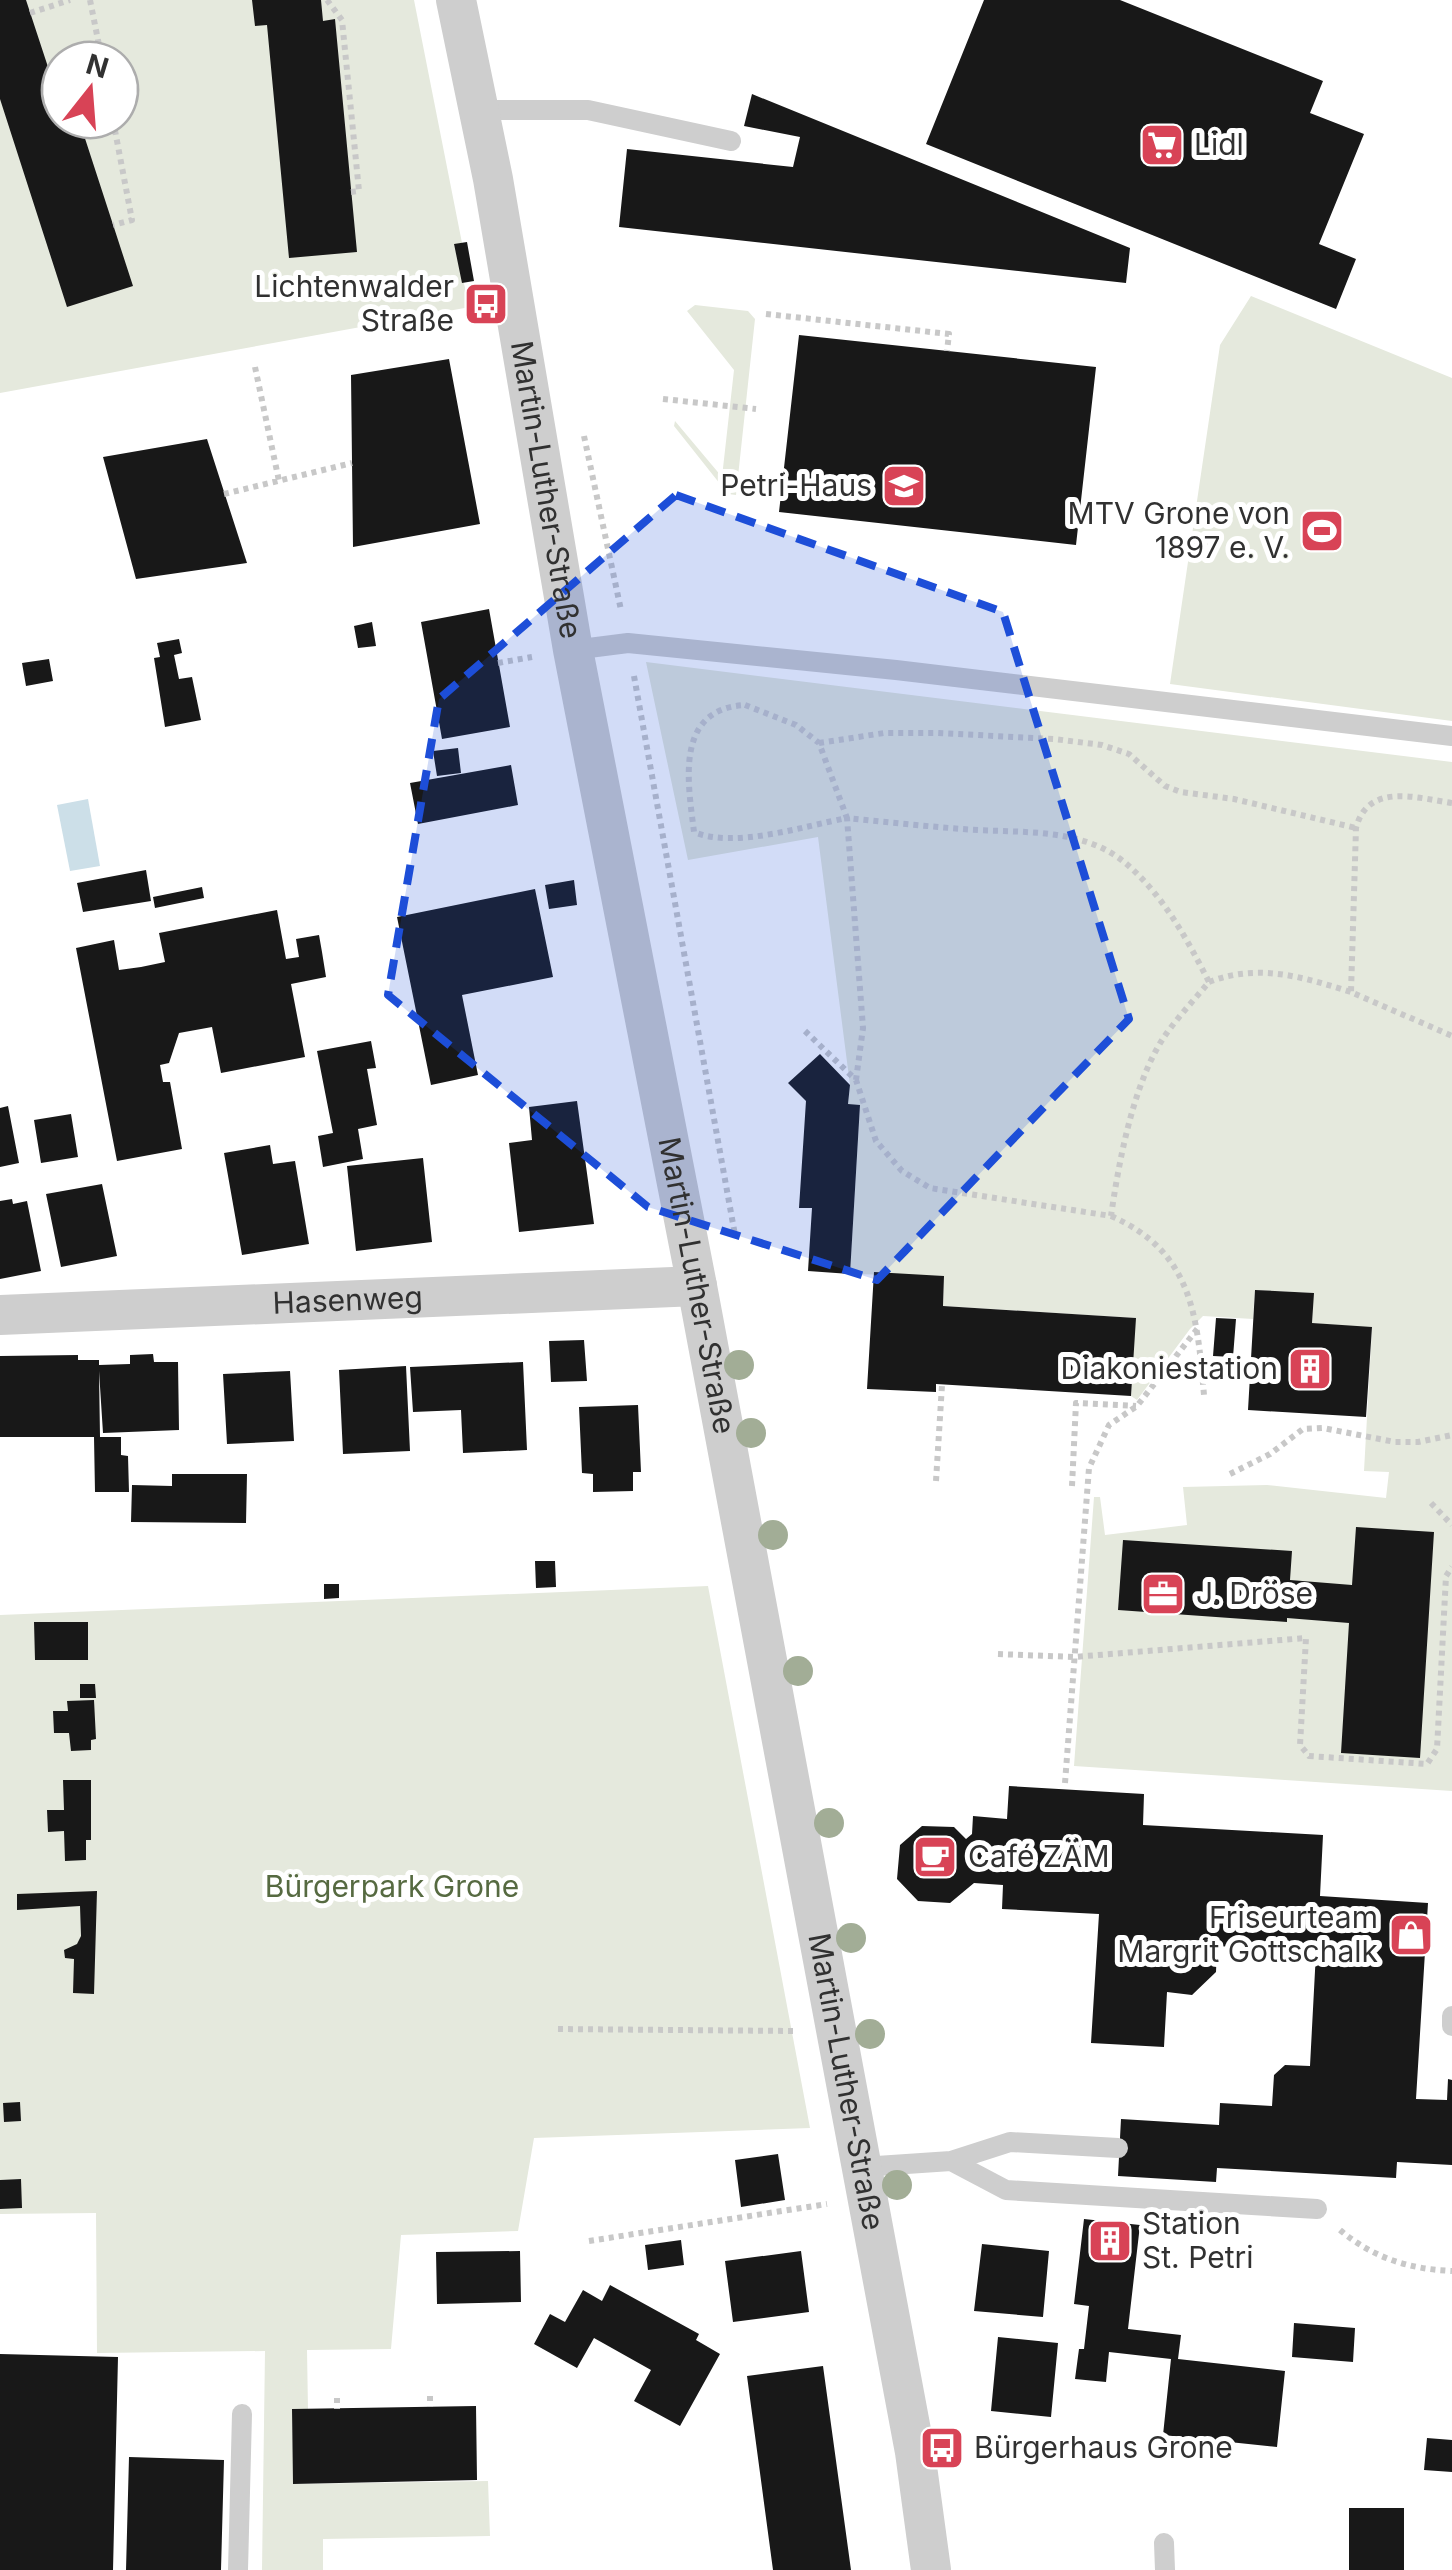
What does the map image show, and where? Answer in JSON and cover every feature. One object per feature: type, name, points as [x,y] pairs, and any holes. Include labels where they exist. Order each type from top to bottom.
[{"type":"street","name":"Martin-Luther-Straße","points":[[456,0],[573,650],[915,2452],[931,2570]]},
{"type":"street","name":"Hasenweg","points":[[0,1316],[696,1286]]},
{"type":"lane","points":[[478,110],[588,110],[731,142]]},
{"type":"lane","points":[[573,650],[628,643],[896,670],[1452,736]]},
{"type":"lane","points":[[1452,2016],[1452,2026]]},
{"type":"lane","points":[[865,2182],[1010,2142],[1118,2148]]},
{"type":"lane","points":[[951,2161],[1006,2190],[1316,2209]]},
{"type":"lane","points":[[238,2570],[242,2414]]},
{"type":"lane","points":[[1164,2543],[1166,2570]]},
{"type":"path","points":[[30,13],[70,0]]},
{"type":"path","points":[[90,0],[98,40]]},
{"type":"path","points":[[327,0],[342,20],[344,76],[359,192],[351,192]]},
{"type":"path","points":[[113,225],[132,220],[117,140]]},
{"type":"path","points":[[766,314],[949,334],[947,351]]},
{"type":"path","points":[[255,367],[279,481]]},
{"type":"path","points":[[663,399],[756,409]]},
{"type":"path","points":[[224,494],[352,464]]},
{"type":"path","points":[[1204,1395],[1198,1328],[1191,1299],[1179,1270],[1135,1227],[1111,1216],[930,1188],[902,1171],[876,1140],[856,1080],[863,1028],[847,818],[819,743],[796,725],[755,708],[730,706],[712,714],[699,729],[689,752],[687,772],[694,832],[707,838],[742,837],[847,818],[1061,834],[1082,839],[1130,866],[1149,887],[1183,932],[1209,982]]},
{"type":"path","points":[[819,743],[884,733],[920,733],[1054,739],[1102,746],[1129,754],[1165,786],[1181,792],[1234,799],[1356,828]]},
{"type":"path","points":[[1350,992],[1359,816],[1370,802],[1392,795],[1452,803]]},
{"type":"path","points":[[1111,1216],[1119,1162],[1150,1065],[1164,1038],[1209,982],[1228,975],[1274,972],[1350,992],[1452,1036]]},
{"type":"path","points":[[805,1031],[856,1080]]},
{"type":"path","points":[[1065,1782],[1089,1468],[1108,1426],[1137,1406],[1198,1328]]},
{"type":"path","points":[[936,1481],[942,1385]]},
{"type":"path","points":[[1072,1486],[1076,1403],[1137,1406]]},
{"type":"path","points":[[1230,1474],[1270,1454],[1304,1428],[1395,1442],[1418,1442],[1452,1434]]},
{"type":"path","points":[[1431,1503],[1452,1525]]},
{"type":"path","points":[[998,1654],[1074,1658],[1306,1638],[1300,1746],[1309,1756],[1427,1764],[1437,1749],[1446,1576],[1452,1567]]},
{"type":"path","points":[[558,2029],[836,2032]]},
{"type":"path","points":[[588,2241],[865,2182]]},
{"type":"path","points":[[1316,2209],[1359,2246],[1400,2265],[1452,2271]]},
{"type":"path","points":[[430,2396],[430,2407]]},
{"type":"path","points":[[337,2398],[337,2409]]},
{"type":"highlighted area","points":[[676,495],[1003,612],[1129,1019],[877,1280],[648,1207],[388,995],[439,699]]},
{"type":"green space","points":[[0,0],[414,0],[462,243],[454,245],[470,307],[0,393]]},
{"type":"green space","name":"MTV Grone von 1897 e. V.","points":[[1251,296],[1452,378],[1452,721],[1170,684],[1220,345]]},
{"type":"green space","points":[[695,305],[748,311],[755,319],[736,495],[728,494],[674,426],[675,421],[722,477],[734,370],[687,311]]},
{"type":"green space","points":[[646,662],[1452,762],[1452,1791],[1074,1766],[1094,1497],[1100,1497],[1105,1535],[1187,1525],[1183,1487],[1267,1485],[1386,1498],[1389,1472],[1364,1471],[1372,1328],[1312,1323],[1313,1293],[1255,1290],[1253,1319],[1203,1316],[1137,1400],[1131,1396],[1135,1318],[943,1306],[944,1276],[850,1274],[860,1106],[848,1104],[850,1085],[818,837],[688,860]]},
{"type":"green space","name":"Bürgerpark Grone","points":[[708,1586],[810,2128],[534,2138],[518,2231],[401,2235],[391,2349],[307,2350],[308,2410],[292,2410],[294,2484],[488,2481],[490,2536],[323,2539],[323,2570],[262,2570],[265,2351],[97,2353],[96,2213],[0,2214],[0,1615]]},
{"type":"shaded area","points":[[88,799],[100,866],[70,871],[57,805]]},
{"type":"building","points":[[0,0],[26,0],[40,43],[40,140],[86,140],[133,286],[67,307],[0,99]]},
{"type":"building","points":[[252,0],[321,0],[323,21],[335,19],[357,252],[289,258],[267,25],[255,26]]},
{"type":"building","name":"Lidl","points":[[984,0],[1120,0],[1323,81],[1310,113],[1364,134],[1319,244],[1356,259],[1336,309],[926,144]]},
{"type":"building","points":[[752,94],[1130,248],[1126,283],[619,227],[627,149],[793,167],[800,137],[744,126]]},
{"type":"building","points":[[467,242],[474,281],[462,283],[454,244]]},
{"type":"building","points":[[799,335],[1096,367],[1076,545],[779,512]]},
{"type":"building","points":[[449,359],[480,524],[353,547],[351,375]]},
{"type":"building","points":[[207,439],[247,563],[136,579],[103,457]]},
{"type":"building","points":[[489,609],[510,727],[442,739],[421,622]]},
{"type":"building","points":[[372,622],[376,646],[358,648],[354,626]]},
{"type":"building","points":[[179,639],[182,653],[174,655],[179,679],[192,677],[201,720],[165,727],[154,658],[160,657],[157,643]]},
{"type":"building","points":[[49,659],[53,681],[26,686],[22,663]]},
{"type":"building","points":[[458,748],[461,773],[437,776],[433,751]]},
{"type":"building","points":[[511,765],[518,805],[418,824],[410,783]]},
{"type":"building","points":[[146,870],[151,901],[83,912],[77,883]]},
{"type":"building","points":[[574,880],[577,905],[549,909],[545,885]]},
{"type":"building","points":[[202,887],[204,898],[155,908],[153,897]]},
{"type":"building","points":[[535,889],[553,977],[462,995],[478,1075],[431,1085],[397,917]]},
{"type":"building","points":[[277,910],[286,959],[299,957],[296,939],[319,935],[326,977],[291,984],[305,1057],[221,1073],[212,1027],[179,1033],[169,1063],[160,1065],[163,1082],[170,1082],[182,1149],[117,1161],[76,948],[114,940],[119,970],[141,967],[165,962],[159,933]]},
{"type":"building","points":[[371,1041],[376,1068],[367,1069],[377,1125],[358,1129],[363,1159],[323,1167],[318,1136],[333,1133],[317,1051]]},
{"type":"building","points":[[820,1054],[850,1085],[848,1104],[860,1105],[850,1274],[808,1271],[812,1208],[799,1208],[806,1101],[788,1083]]},
{"type":"building","points":[[577,1101],[594,1224],[519,1232],[509,1143],[532,1140],[529,1107]]},
{"type":"building","points":[[8,1106],[19,1163],[0,1167],[0,1108]]},
{"type":"building","points":[[71,1114],[78,1157],[41,1163],[34,1120]]},
{"type":"building","points":[[270,1145],[273,1164],[295,1161],[309,1244],[242,1255],[224,1153]]},
{"type":"building","points":[[423,1158],[432,1242],[356,1251],[347,1166]]},
{"type":"building","points":[[102,1184],[117,1256],[61,1267],[46,1194]]},
{"type":"building","points":[[12,1199],[13,1204],[27,1201],[41,1271],[0,1279],[0,1201]]},
{"type":"building","points":[[874,1272],[944,1276],[943,1306],[1136,1318],[1131,1396],[936,1384],[936,1392],[867,1389]]},
{"type":"building","name":"Diakoniestation","points":[[1255,1290],[1314,1293],[1312,1323],[1372,1327],[1366,1417],[1248,1410]]},
{"type":"building","points":[[1216,1318],[1236,1319],[1233,1357],[1213,1356]]},
{"type":"building","points":[[584,1340],[587,1381],[551,1382],[549,1341]]},
{"type":"building","points":[[153,1354],[154,1362],[178,1362],[179,1430],[103,1433],[99,1371],[100,1437],[121,1437],[121,1455],[128,1456],[129,1492],[95,1492],[94,1437],[0,1437],[0,1356],[78,1355],[78,1360],[99,1360],[99,1365],[130,1364],[130,1355]]},
{"type":"building","points":[[523,1362],[527,1450],[463,1453],[461,1410],[413,1412],[410,1367]]},
{"type":"building","points":[[406,1366],[410,1451],[343,1454],[339,1370]]},
{"type":"building","points":[[290,1371],[294,1441],[227,1444],[223,1374]]},
{"type":"building","points":[[638,1405],[641,1472],[633,1472],[633,1491],[593,1492],[593,1474],[582,1473],[579,1407]]},
{"type":"building","points":[[172,1474],[247,1474],[246,1523],[131,1522],[132,1485],[172,1486]]},
{"type":"building","points":[[1356,1527],[1434,1532],[1420,1758],[1341,1753],[1349,1623],[1118,1610],[1123,1540],[1292,1551],[1290,1580],[1352,1585]]},
{"type":"building","points":[[535,1561],[555,1561],[556,1587],[536,1588]]},
{"type":"building","points":[[324,1584],[339,1584],[339,1598],[324,1599]]},
{"type":"building","points":[[34,1622],[88,1622],[88,1660],[35,1660]]},
{"type":"building","points":[[80,1684],[95,1684],[96,1698],[80,1698]]},
{"type":"building","points":[[94,1700],[96,1739],[91,1740],[91,1750],[71,1751],[69,1733],[54,1733],[53,1711],[68,1711],[67,1701]]},
{"type":"building","points":[[63,1780],[91,1780],[91,1840],[86,1840],[86,1860],[65,1861],[64,1831],[48,1832],[47,1810],[64,1810]]},
{"type":"building","points":[[1009,1786],[1144,1794],[1143,1825],[1323,1835],[1320,1896],[1428,1903],[1416,2099],[1447,2100],[1448,2079],[1452,2080],[1452,2165],[1397,2162],[1396,2178],[1217,2168],[1216,2182],[1118,2176],[1121,2119],[1219,2125],[1220,2103],[1272,2106],[1274,2075],[1285,2065],[1310,2066],[1316,1952],[1217,1946],[1216,1972],[1192,1995],[1167,1992],[1164,2047],[1091,2043],[1099,1914],[1002,1909],[1003,1885],[974,1883],[950,1903],[918,1901],[897,1879],[900,1845],[922,1826],[954,1827],[966,1839],[972,1834],[973,1816],[1007,1819]]},
{"type":"building","points":[[97,1891],[94,1994],[73,1993],[74,1959],[65,1958],[64,1950],[77,1944],[81,1936],[80,1906],[17,1910],[17,1894]]},
{"type":"building","points":[[20,2102],[21,2121],[4,2122],[3,2103]]},
{"type":"building","points":[[778,2154],[785,2200],[741,2207],[735,2160]]},
{"type":"building","points":[[21,2179],[22,2208],[0,2209],[0,2180]]},
{"type":"building","points":[[1084,2219],[1140,2225],[1128,2329],[1181,2335],[1178,2359],[1285,2371],[1277,2447],[1163,2435],[1171,2359],[1109,2352],[1106,2382],[1075,2379],[1079,2349],[1084,2349],[1089,2306],[1074,2304]]},
{"type":"building","points":[[681,2240],[684,2265],[648,2270],[645,2245]]},
{"type":"building","points":[[982,2244],[1049,2251],[1043,2317],[974,2311]]},
{"type":"building","points":[[520,2251],[521,2302],[437,2304],[436,2252]]},
{"type":"building","points":[[801,2251],[809,2312],[733,2322],[725,2261]]},
{"type":"building","points":[[610,2285],[699,2334],[696,2340],[720,2354],[680,2426],[634,2401],[651,2370],[594,2338],[577,2368],[534,2344],[550,2314],[565,2322],[583,2290],[602,2301]]},
{"type":"building","points":[[1294,2323],[1355,2328],[1353,2362],[1292,2357]]},
{"type":"building","points":[[998,2337],[1058,2343],[1051,2417],[991,2411]]},
{"type":"building","points":[[0,2354],[118,2357],[113,2570],[0,2570]]},
{"type":"building","points":[[823,2366],[851,2570],[773,2570],[747,2376]]},
{"type":"building","points":[[476,2406],[477,2480],[293,2484],[292,2409]]},
{"type":"building","points":[[1427,2438],[1452,2440],[1452,2472],[1424,2470]]},
{"type":"building","points":[[129,2457],[224,2460],[221,2570],[126,2570]]},
{"type":"building","points":[[1349,2508],[1404,2508],[1404,2570],[1349,2570]]},
{"type":"place","name":"Lidl","points":[[1162,145]]},
{"type":"place","name":"Lichtenwalder Straße","points":[[486,304]]},
{"type":"place","name":"Petri-Haus","points":[[904,486]]},
{"type":"place","name":"MTV Grone von 1897 e. V.","points":[[1322,531]]},
{"type":"place","name":"Diakoniestation","points":[[1310,1369]]},
{"type":"place","name":"J. Dröse","points":[[1163,1594]]},
{"type":"place","name":"Café ZÄM","points":[[935,1857]]},
{"type":"place","name":"Friseurteam Margrit Gottschalk","points":[[1411,1935]]},
{"type":"place","name":"Station St. Petri","points":[[1110,2241]]},
{"type":"place","name":"Bürgerhaus Grone","points":[[942,2448]]}]
